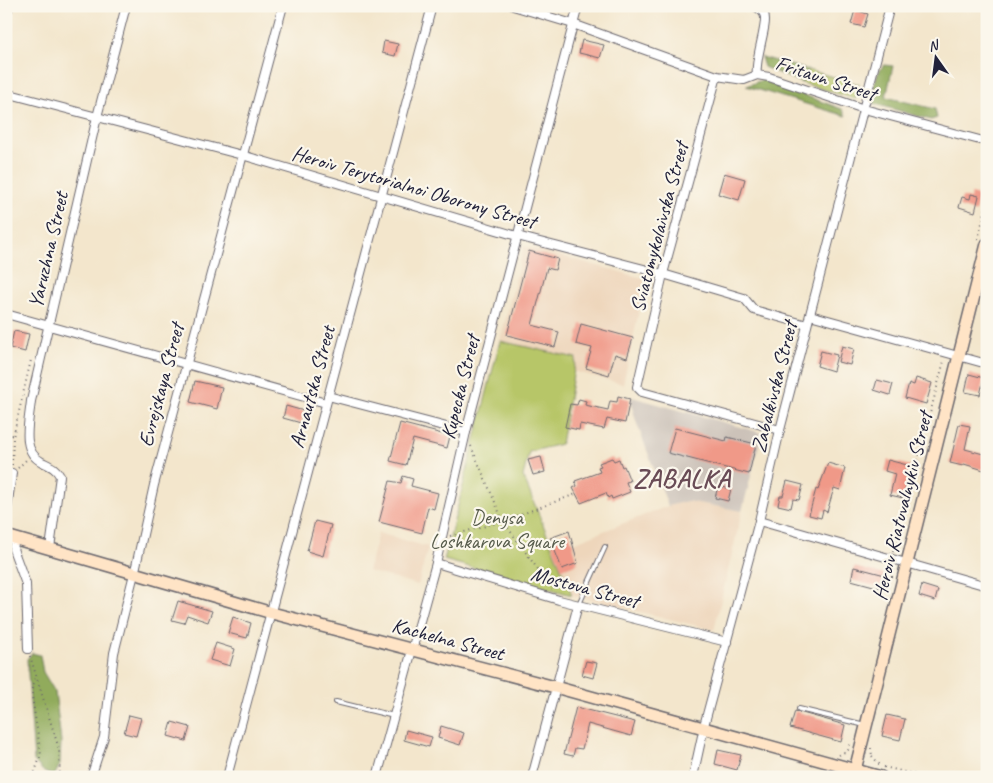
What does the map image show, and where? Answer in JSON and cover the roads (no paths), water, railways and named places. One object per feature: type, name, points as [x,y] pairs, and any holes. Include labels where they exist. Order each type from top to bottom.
[{"type":"street","name":"Yaruzhna Street","points":[[50,548],[60,476],[54,468],[32,455],[27,443],[31,401],[97,117],[126,6]]},
{"type":"street","name":"Evrejskaya Street","points":[[90,777],[104,736],[114,653],[184,365],[283,6]]},
{"type":"street","name":"Arnautska Street","points":[[227,777],[432,6]]},
{"type":"street","name":"Fritaun Street","points":[[513,6],[573,24],[716,76],[744,80],[757,76],[768,77],[864,109],[987,142]]},
{"type":"street","name":"Kupecka Street","points":[[377,777],[436,563],[466,432],[578,6]]},
{"type":"street","points":[[755,6],[762,10],[766,18],[755,65],[757,76]]},
{"type":"street","name":"Zabalkivska Street","points":[[693,777],[704,728],[759,521],[780,430],[890,6]]},
{"type":"street","name":"Sviatomykolaivska Street","points":[[716,76],[663,274],[637,387],[642,392],[780,430]]},
{"type":"street","name":"Heroiv Terytorialnoi Oborony Street","points":[[6,93],[242,155],[381,194],[517,236],[663,274],[744,298],[754,310],[807,326]]},
{"type":"street","name":"Heroiv Riatuvalnykiv Street","points":[[854,773],[987,244]]},
{"type":"street","points":[[6,314],[48,324],[184,365],[466,432]]},
{"type":"street","points":[[810,315],[987,364]]},
{"type":"street","points":[[6,516],[12,473]]},
{"type":"street","points":[[759,521],[891,560],[986,583]]},
{"type":"street","points":[[11,537],[13,549],[26,584],[28,649]]},
{"type":"street","name":"Kachelna Street","points":[[11,537],[272,612],[704,728],[854,773],[881,777]]},
{"type":"street","name":"Mostova Street","points":[[436,563],[578,605],[727,642]]},
{"type":"street","points":[[532,777],[578,605]]},
{"type":"lane","points":[[578,605],[605,548]]},
{"type":"lane","points":[[336,702],[394,716]]},
{"type":"lane","points":[[799,709],[866,726]]},
{"type":"district","name":"ZABALKA","points":[[682,478]]},
{"type":"park label","name":"Denysa Loshkarova Square","points":[[497,529]]}]
